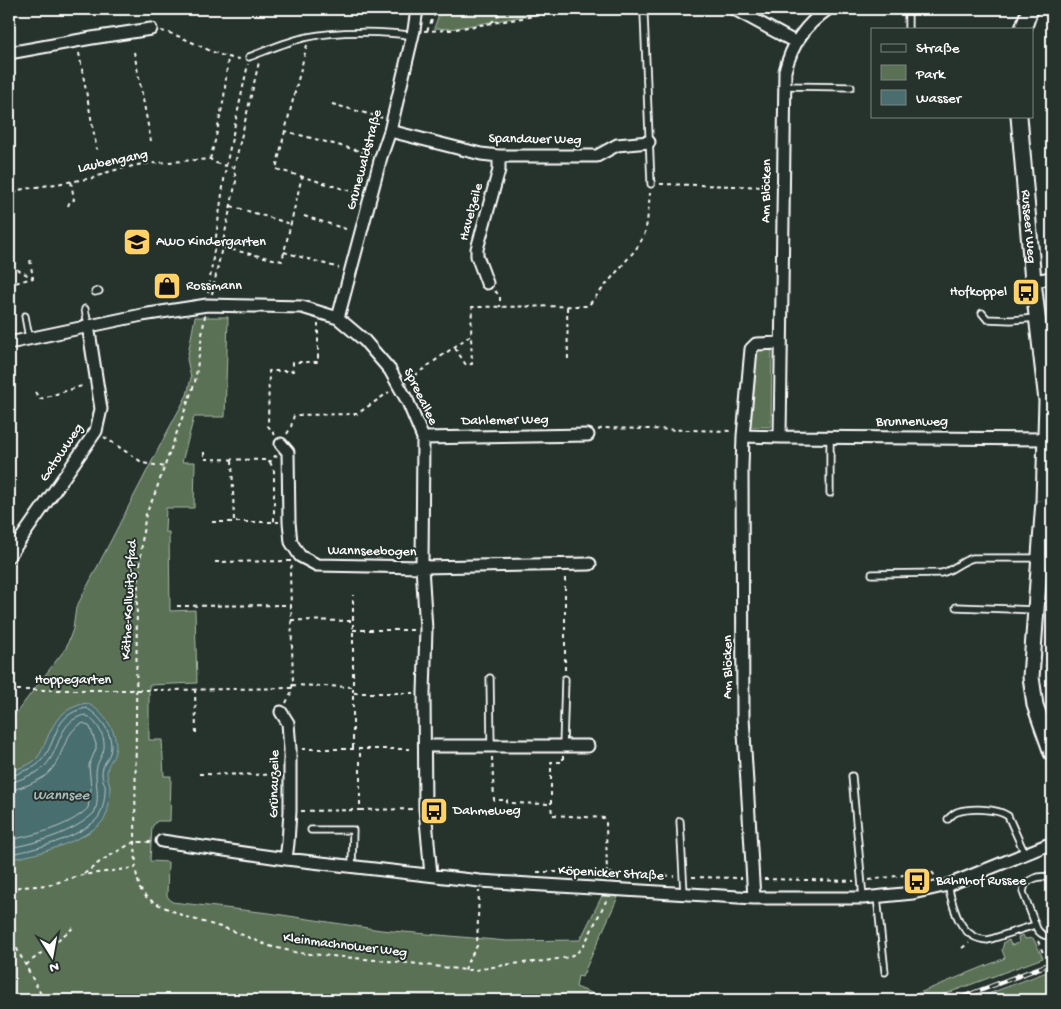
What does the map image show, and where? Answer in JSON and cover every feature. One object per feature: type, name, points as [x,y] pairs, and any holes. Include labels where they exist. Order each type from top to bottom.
[{"type":"street","name":"Grunewaldstraße","points":[[338,318],[381,157],[417,34],[417,9]]},
{"type":"street","points":[[734,9],[796,42]]},
{"type":"street","name":"Am Blöcken","points":[[780,437],[783,86],[787,64],[796,42],[803,31],[828,9]]},
{"type":"street","points":[[1023,28],[1030,9]]},
{"type":"street","points":[[9,53],[76,40],[151,29]]},
{"type":"street","name":"Russeer Weg","points":[[1018,118],[1033,281],[1047,401],[1049,439],[1031,659],[1032,690],[1052,753]]},
{"type":"street","name":"Spandauer Weg","points":[[391,126],[481,154],[499,156],[597,156],[617,145],[649,142]]},
{"type":"street","name":"Havelzeile","points":[[487,283],[477,256],[477,249],[499,170],[499,156]]},
{"type":"street","points":[[1033,281],[1052,278]]},
{"type":"street","name":"Spreeallee","points":[[9,343],[88,325],[207,305],[302,306],[338,318],[350,327],[390,370],[399,385],[423,438],[422,568],[426,630],[424,693],[425,809],[431,875]]},
{"type":"street","name":"Gatowweg","points":[[9,556],[96,431],[101,409],[88,325]]},
{"type":"street","name":"Am Blöcken","points":[[754,898],[743,718],[743,436],[751,349],[756,344],[781,343]]},
{"type":"street","name":"Dahlemer Weg","points":[[423,438],[588,435]]},
{"type":"street","points":[[743,436],[780,437]]},
{"type":"street","name":"Brunnenweg","points":[[780,437],[1049,439]]},
{"type":"street","name":"Wannseebogen","points":[[281,444],[288,452],[289,522],[293,547],[300,556],[318,565],[422,568],[590,564]]},
{"type":"street","name":"Grünauzeile","points":[[281,712],[288,723],[291,776],[286,859]]},
{"type":"street","points":[[425,747],[588,746]]},
{"type":"street","name":"Köpenicker Straße","points":[[162,842],[286,859],[480,880],[754,898],[863,898],[946,886],[1052,843]]},
{"type":"lane","points":[[908,9],[908,28]]},
{"type":"lane","points":[[644,14],[651,184]]},
{"type":"lane","points":[[249,57],[309,36],[393,32],[417,34]]},
{"type":"lane","points":[[783,86],[851,87]]},
{"type":"lane","points":[[84,308],[88,325]]},
{"type":"lane","points":[[982,313],[987,318],[1011,320],[1037,318]]},
{"type":"lane","points":[[26,316],[29,338]]},
{"type":"lane","points":[[830,437],[830,493]]},
{"type":"lane","points":[[872,574],[948,572],[962,561],[973,558],[1040,558]]},
{"type":"lane","points":[[956,607],[1035,610]]},
{"type":"lane","points":[[490,678],[492,746]]},
{"type":"lane","points":[[563,746],[565,679]]},
{"type":"lane","points":[[852,776],[863,898]]},
{"type":"lane","points":[[948,819],[956,812],[984,810],[1002,812],[1008,816],[1025,854]]},
{"type":"lane","points":[[680,821],[684,893]]},
{"type":"lane","points":[[312,830],[353,830],[352,866]]},
{"type":"lane","points":[[1052,880],[1043,876],[1034,878],[1025,884],[1023,888],[1035,925],[1040,933],[1046,936],[1052,935]]},
{"type":"lane","points":[[946,886],[960,925],[974,937],[988,940],[1035,925]]},
{"type":"lane","points":[[877,897],[885,972]]},
{"type":"path","points":[[427,31],[438,9]]},
{"type":"path","points":[[490,24],[504,9]]},
{"type":"path","points":[[417,34],[578,9]]},
{"type":"path","points":[[151,29],[176,35],[228,57],[240,59],[249,57],[226,166],[208,292],[209,301],[236,180],[234,168],[262,53]]},
{"type":"path","points":[[309,36],[276,169],[371,197]]},
{"type":"path","points":[[76,40],[97,150]]},
{"type":"path","points":[[134,52],[150,141]]},
{"type":"path","points":[[210,159],[216,141],[224,98],[228,57]]},
{"type":"path","points":[[332,104],[391,126]]},
{"type":"path","points":[[285,131],[381,157]]},
{"type":"path","name":"Laubengang","points":[[9,201],[18,190],[93,178],[110,170],[142,164],[210,159],[234,168]]},
{"type":"path","points":[[222,248],[282,261],[302,176]]},
{"type":"path","points":[[68,206],[70,201],[74,200],[70,181]]},
{"type":"path","points":[[455,347],[466,365],[472,364],[472,307],[588,306],[644,236],[651,184],[782,187]]},
{"type":"path","points":[[231,206],[291,224]]},
{"type":"path","points":[[304,216],[361,233]]},
{"type":"path","points":[[284,252],[351,271]]},
{"type":"path","points":[[243,258],[244,253]]},
{"type":"path","points":[[30,260],[33,278]]},
{"type":"path","points":[[9,269],[16,268],[33,278]]},
{"type":"path","points":[[12,287],[11,284],[33,278]]},
{"type":"path","points":[[487,283],[500,296],[500,307]]},
{"type":"path","points":[[567,307],[568,361]]},
{"type":"path","name":"Käthe-Kollwitz-Pfad","points":[[135,868],[137,597],[143,532],[146,514],[195,382],[206,312]]},
{"type":"path","points":[[320,312],[318,362],[294,362],[293,371],[269,371],[268,426],[281,444],[291,427],[294,415],[357,414],[472,335]]},
{"type":"path","points":[[34,392],[40,399],[97,382]]},
{"type":"path","points":[[588,435],[603,428],[737,431],[743,436]]},
{"type":"path","points":[[96,431],[143,463],[165,467]]},
{"type":"path","points":[[204,452],[204,459],[268,460],[274,471],[274,522]]},
{"type":"path","points":[[270,462],[275,456],[288,462]]},
{"type":"path","points":[[232,460],[234,522]]},
{"type":"path","points":[[212,522],[289,522]]},
{"type":"path","points":[[215,562],[293,561],[290,571],[292,686],[281,712]]},
{"type":"path","points":[[565,565],[565,679]]},
{"type":"path","points":[[353,595],[353,748]]},
{"type":"path","points":[[177,606],[290,605]]},
{"type":"path","points":[[290,620],[353,621]]},
{"type":"path","points":[[353,630],[426,630]]},
{"type":"path","name":"Hoppegarten","points":[[9,690],[170,691],[292,686],[353,687]]},
{"type":"path","points":[[195,689],[196,734]]},
{"type":"path","points":[[353,693],[424,693]]},
{"type":"path","points":[[492,746],[494,800],[507,800],[507,803],[551,804],[551,762],[563,762],[563,746]]},
{"type":"path","points":[[290,749],[425,747]]},
{"type":"path","points":[[360,748],[360,810]]},
{"type":"path","points":[[199,774],[291,776]]},
{"type":"path","name":"Kleinmachnower Weg","points":[[135,868],[140,889],[147,898],[155,903],[186,917],[231,930],[269,946],[299,953],[465,970],[561,959],[575,954],[585,943],[599,919],[608,896],[606,822],[604,818],[552,815],[551,804]]},
{"type":"path","points":[[290,811],[425,809]]},
{"type":"path","points":[[82,875],[118,850],[135,842],[162,842]]},
{"type":"path","points":[[9,888],[49,885],[82,875],[135,868]]},
{"type":"path","points":[[536,872],[754,879],[862,880],[931,871],[946,886]]},
{"type":"path","points":[[465,970],[477,946],[480,880]]},
{"type":"path","points":[[26,965],[73,928]]},
{"type":"path","points":[[9,934],[44,1000]]},
{"type":"path","points":[[1040,945],[1044,955]]},
{"type":"green space","points":[[441,9],[566,9],[450,29],[434,28]]},
{"type":"green space","points":[[195,317],[228,317],[225,417],[194,417],[182,462],[195,462],[194,508],[166,508],[165,532],[169,532],[170,611],[195,610],[197,683],[149,685],[149,740],[162,740],[164,776],[171,776],[170,821],[157,821],[152,827],[150,861],[168,862],[167,896],[172,902],[269,913],[381,930],[507,941],[580,940],[602,896],[618,897],[582,977],[578,976],[576,987],[609,1000],[9,1000],[9,722],[66,648],[73,629],[76,608],[187,395],[191,378],[187,359]]},
{"type":"green space","points":[[761,348],[770,348],[772,350],[771,427],[747,427],[756,354]]},
{"type":"green space","points":[[1023,935],[1025,939],[1033,938],[1043,958],[929,1000],[902,1000],[1005,958],[1002,950],[1004,942],[1009,940],[1011,945],[1019,943],[1018,937]]},
{"type":"green space","points":[[1052,970],[1052,1000],[972,1000]]},
{"type":"water","name":"Wannsee","points":[[86,703],[99,711],[104,717],[115,739],[114,755],[107,770],[110,792],[107,814],[103,821],[95,828],[72,841],[32,855],[9,859],[9,772],[34,761],[40,754],[60,716],[71,708]]},
{"type":"railway","points":[[955,1000],[1052,963]]},
{"type":"place","name":"AWO Kindergarten","points":[[137,242]]},
{"type":"place","name":"Rossmann","points":[[167,286]]},
{"type":"place","name":"Hofkoppel","points":[[1026,292]]},
{"type":"place","name":"Dahmeweg","points":[[434,811]]},
{"type":"place","name":"Bahnhof Russee","points":[[917,881]]}]
